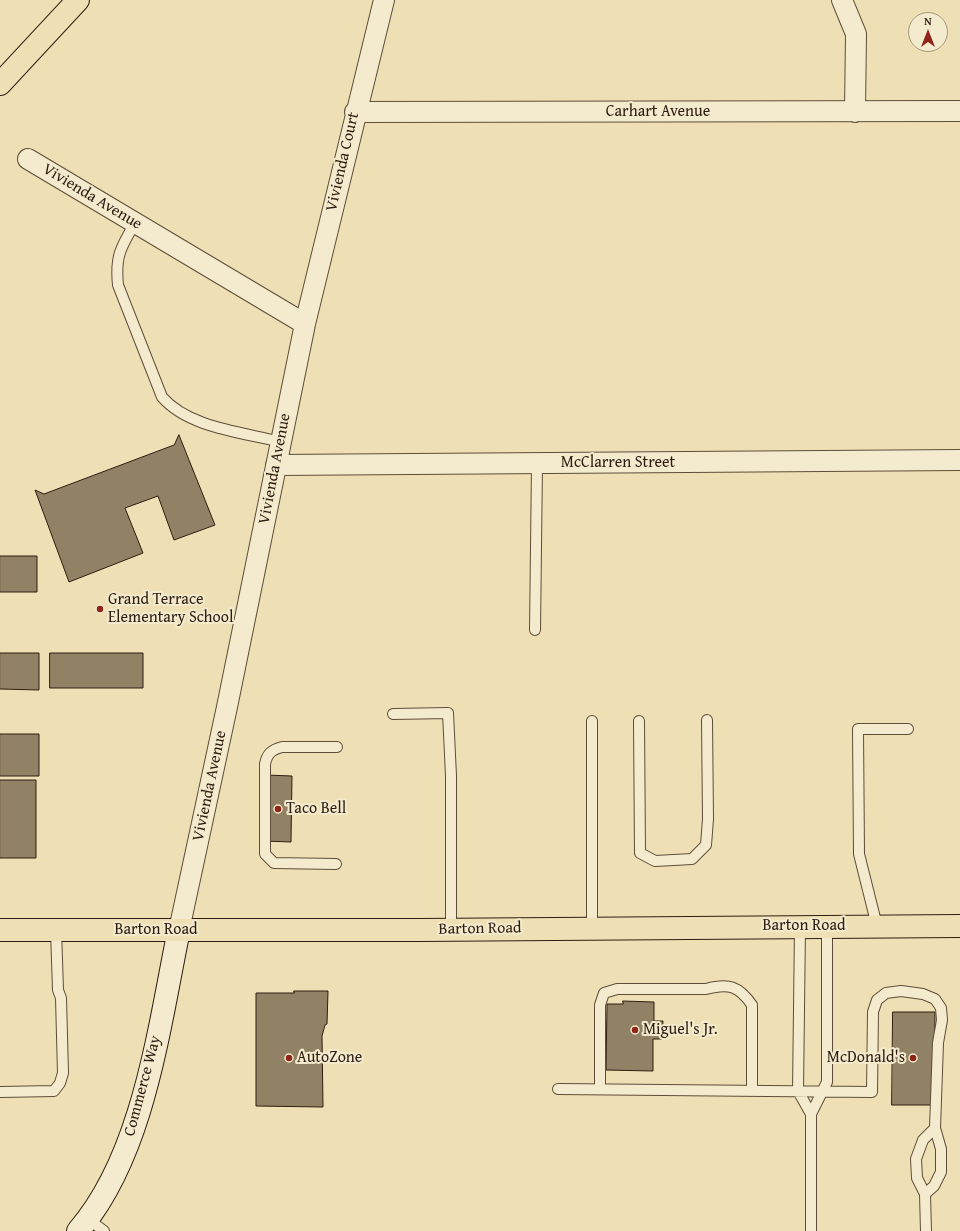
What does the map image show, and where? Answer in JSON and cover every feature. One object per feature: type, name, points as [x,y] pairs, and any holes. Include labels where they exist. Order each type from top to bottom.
[{"type":"main road","points":[[0,84],[78,0]]},
{"type":"main road","points":[[0,94],[32,50]]},
{"type":"main road","name":"Barton Road","points":[[0,930],[960,926]]},
{"type":"street","name":"Vivienda Court","points":[[305,324],[355,112],[384,0]]},
{"type":"street","points":[[842,0],[856,34],[855,112]]},
{"type":"street","name":"Carhart Avenue","points":[[355,112],[960,111]]},
{"type":"street","name":"Vivienda Avenue","points":[[28,159],[305,324],[225,715],[179,930]]},
{"type":"street","name":"McClarren Street","points":[[276,465],[960,460]]},
{"type":"street","name":"Commerce Way","points":[[90,1227],[116,1173],[139,1112],[179,930]]},
{"type":"lane","points":[[135,223],[118,255],[116,271],[118,285],[162,397],[170,406],[182,414],[212,426],[281,442]]},
{"type":"lane","points":[[535,630],[537,464]]},
{"type":"lane","points":[[393,714],[448,713],[451,776],[451,929]]},
{"type":"lane","points":[[639,720],[640,853],[655,861],[692,859],[706,845],[708,819],[707,720]]},
{"type":"lane","points":[[592,721],[592,928]]},
{"type":"lane","points":[[877,926],[859,854],[858,729],[908,729]]},
{"type":"lane","points":[[336,864],[274,863],[265,854],[265,764],[266,756],[274,749],[282,747],[337,747]]},
{"type":"lane","points":[[800,926],[798,1091],[811,1114]]},
{"type":"lane","points":[[811,1231],[811,1114],[827,1082],[827,926]]},
{"type":"lane","points":[[0,1092],[54,1091],[60,1083],[63,1073],[61,998],[58,990],[56,930]]},
{"type":"lane","points":[[600,1089],[600,1005],[604,993],[617,989],[706,989],[721,985],[734,987],[745,994],[752,1005],[752,1091]]},
{"type":"lane","points":[[558,1089],[872,1092],[873,1012],[877,1000],[886,993],[901,991],[923,994],[935,999],[941,1008],[942,1020],[938,1042],[935,1128],[941,1148],[941,1172],[934,1186],[925,1194]]},
{"type":"lane","points":[[926,1231],[925,1194],[918,1178],[916,1159],[923,1140],[935,1128]]},
{"type":"building","points":[[179,435],[215,525],[174,540],[158,496],[125,508],[143,553],[69,582],[35,490],[44,494],[174,445]]},
{"type":"building","points":[[0,556],[37,556],[37,592],[0,592]]},
{"type":"building","points":[[0,653],[39,653],[39,690],[0,689]]},
{"type":"building","points":[[50,653],[143,653],[143,688],[50,688]]},
{"type":"building","points":[[0,734],[39,734],[39,776],[0,776]]},
{"type":"building","name":"Taco Bell","points":[[266,775],[292,776],[291,842],[264,841]]},
{"type":"building","points":[[0,780],[36,780],[36,858],[0,858]]},
{"type":"building","name":"AutoZone","points":[[294,991],[328,991],[327,1024],[325,1025],[322,1036],[323,1107],[256,1106],[256,993],[294,993]]},
{"type":"building","name":"Miguel's Jr.","points":[[623,1001],[654,1002],[654,1021],[663,1021],[662,1039],[653,1039],[653,1071],[606,1070],[607,1004],[623,1004]]},
{"type":"building","name":"McDonald's","points":[[893,1012],[935,1012],[934,1105],[892,1105]]},
{"type":"place","name":"Grand Terrace Elementary School","points":[[100,609]]},
{"type":"place","name":"Taco Bell","points":[[278,809]]},
{"type":"place","name":"Miguel's Jr.","points":[[635,1030]]},
{"type":"place","name":"AutoZone","points":[[289,1058]]},
{"type":"place","name":"McDonald's","points":[[913,1058]]}]
